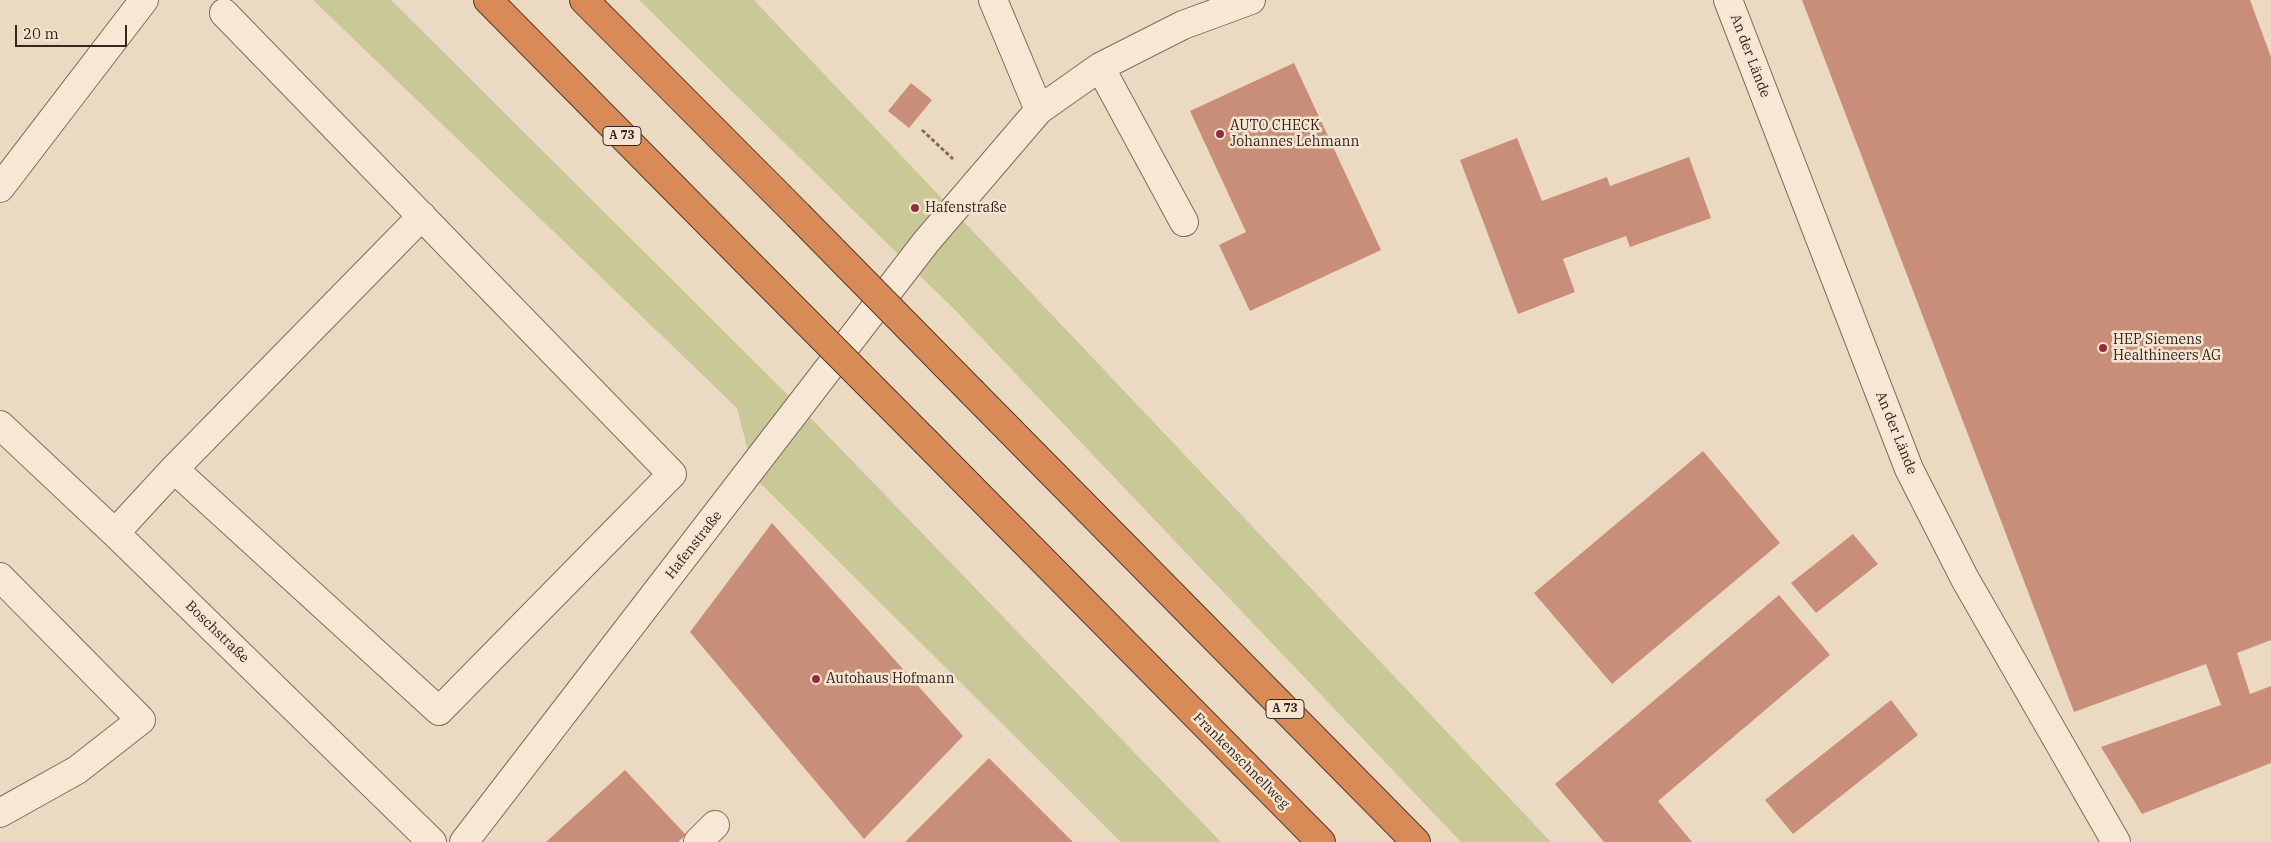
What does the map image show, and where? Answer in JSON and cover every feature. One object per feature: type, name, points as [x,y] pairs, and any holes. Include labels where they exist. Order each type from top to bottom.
[{"type":"highway","name":"Frankenschnellweg","points":[[488,0],[1321,842]]},
{"type":"highway","name":"A 73","points":[[584,0],[1416,842]]},
{"type":"street","points":[[0,188],[144,0]]},
{"type":"street","points":[[993,0],[1039,110]]},
{"type":"street","name":"Hafenstraße","points":[[464,842],[926,242],[1039,110],[1100,67],[1183,25],[1251,0]]},
{"type":"street","name":"An der Lände","points":[[1728,0],[1909,469],[1965,579],[2116,842]]},
{"type":"street","points":[[174,470],[439,711],[672,474],[224,13]]},
{"type":"street","points":[[1100,67],[1184,222]]},
{"type":"street","points":[[115,533],[422,216]]},
{"type":"street","name":"Boschstraße","points":[[0,425],[115,533],[432,842]]},
{"type":"street","points":[[0,577],[141,720],[77,770],[0,813]]},
{"type":"path","points":[[922,130],[977,182]]},
{"type":"shaded area","points":[[313,0],[391,0],[800,407],[1221,842],[1121,842],[755,478],[737,408]]},
{"type":"shaded area","points":[[639,0],[754,0],[1551,842],[1461,842],[957,312]]},
{"type":"building","name":"HEP Siemens Healthineers AG","points":[[1802,0],[2250,0],[2271,57],[2271,640],[2237,653],[2250,694],[2271,686],[2271,763],[2142,814],[2101,747],[2221,705],[2206,664],[2074,712]]},
{"type":"building","points":[[1294,63],[1381,250],[1250,311],[1219,245],[1246,232],[1190,111]]},
{"type":"building","points":[[911,83],[932,100],[909,128],[888,111]]},
{"type":"building","points":[[1517,138],[1542,201],[1607,177],[1610,186],[1689,157],[1711,218],[1630,247],[1626,236],[1563,259],[1575,292],[1518,314],[1460,160]]},
{"type":"building","points":[[1703,451],[1780,543],[1612,684],[1534,593]]},
{"type":"building","points":[[772,523],[963,736],[864,839],[690,632]]},
{"type":"building","points":[[1853,534],[1878,564],[1816,613],[1791,583]]},
{"type":"building","points":[[1779,595],[1830,655],[1658,801],[1692,842],[1604,842],[1555,784]]},
{"type":"building","points":[[1891,700],[1918,735],[1793,834],[1765,800]]},
{"type":"building","points":[[989,758],[1073,842],[905,842]]},
{"type":"building","points":[[625,770],[686,835],[678,842],[546,842]]},
{"type":"place","name":"AUTO CHECK Johannes Lehmann","points":[[1220,134]]},
{"type":"place","name":"Hafenstraße","points":[[915,208]]},
{"type":"place","name":"HEP Siemens Healthineers AG","points":[[2103,348]]},
{"type":"place","name":"Autohaus Hofmann","points":[[816,679]]}]
